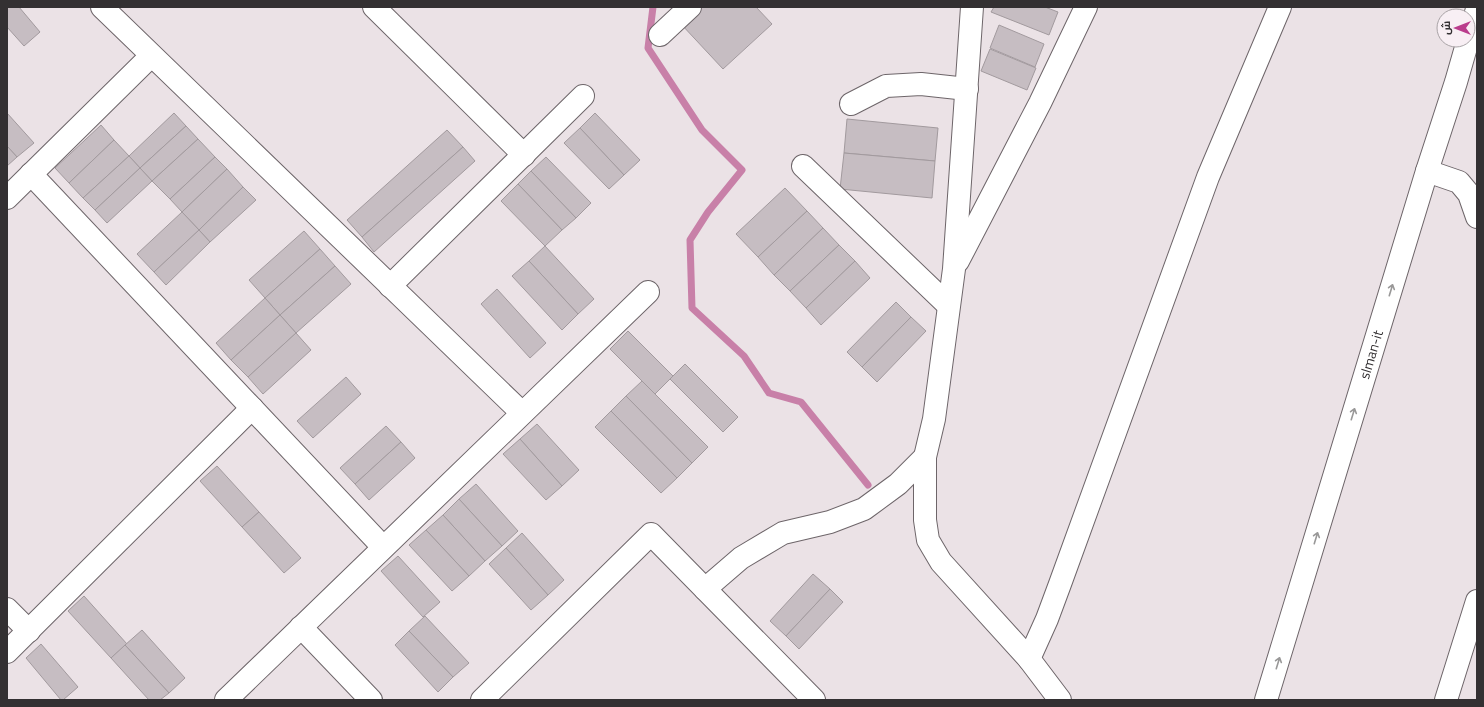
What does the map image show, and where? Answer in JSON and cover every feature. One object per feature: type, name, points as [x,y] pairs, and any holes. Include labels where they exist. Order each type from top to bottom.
[{"type":"street","points":[[102,7],[522,413]]},
{"type":"street","points":[[374,7],[524,155]]},
{"type":"street","points":[[660,35],[690,7]]},
{"type":"street","points":[[972,7],[954,269],[948,304],[934,419],[924,457],[925,520],[928,540],[941,562],[1028,659],[1060,700]]},
{"type":"street","points":[[954,269],[1040,103],[1086,7]]},
{"type":"street","points":[[1028,659],[1047,619],[1208,177],[1280,7]]},
{"type":"street","name":"slman-it","points":[[1266,700],[1427,171],[1456,82],[1477,9]]},
{"type":"street","points":[[7,198],[151,56]]},
{"type":"street","points":[[851,104],[886,86],[921,84],[967,89]]},
{"type":"street","points":[[390,286],[583,96]]},
{"type":"street","points":[[803,166],[948,304]]},
{"type":"street","points":[[1427,171],[1459,182],[1469,194],[1477,217]]},
{"type":"street","points":[[31,174],[383,547]]},
{"type":"street","points":[[226,700],[648,292]]},
{"type":"street","points":[[7,652],[252,408]]},
{"type":"street","points":[[705,589],[741,558],[783,533],[830,522],[864,509],[898,484],[924,457]]},
{"type":"street","points":[[482,700],[651,534],[814,700]]},
{"type":"street","points":[[1446,700],[1477,601]]},
{"type":"street","points":[[7,609],[29,630]]},
{"type":"street","points":[[301,627],[371,700]]},
{"type":"building","points":[[7,7],[19,7],[40,32],[24,46],[7,27]]},
{"type":"building","points":[[699,7],[756,7],[772,24],[723,69],[681,24]]},
{"type":"building","points":[[994,7],[1045,7],[1058,12],[1049,35],[991,12]]},
{"type":"building","points":[[999,25],[1044,44],[1035,67],[990,48]]},
{"type":"building","points":[[990,49],[1036,68],[1027,90],[981,71]]},
{"type":"building","points":[[7,113],[34,143],[17,157],[7,146]]},
{"type":"building","points":[[174,113],[186,126],[140,168],[129,156]]},
{"type":"building","points":[[595,113],[640,160],[624,175],[580,128]]},
{"type":"building","points":[[847,119],[938,128],[935,161],[844,153]]},
{"type":"building","points":[[101,125],[114,140],[69,183],[55,168]]},
{"type":"building","points":[[186,126],[198,139],[152,181],[140,168]]},
{"type":"building","points":[[580,128],[624,175],[609,189],[564,143]]},
{"type":"building","points":[[447,130],[463,147],[362,237],[347,220]]},
{"type":"building","points":[[198,139],[215,157],[170,199],[152,181]]},
{"type":"building","points":[[114,140],[129,156],[83,198],[69,183]]},
{"type":"building","points":[[7,146],[17,157],[7,166]]},
{"type":"building","points":[[463,147],[475,161],[374,252],[362,237]]},
{"type":"building","points":[[844,153],[935,161],[932,198],[840,189]]},
{"type":"building","points":[[129,156],[140,168],[95,210],[83,198]]},
{"type":"building","points":[[215,157],[227,169],[182,212],[170,199]]},
{"type":"building","points":[[546,157],[591,203],[576,218],[531,171]]},
{"type":"building","points":[[140,168],[152,181],[107,223],[95,210]]},
{"type":"building","points":[[227,169],[243,187],[199,230],[182,212]]},
{"type":"building","points":[[531,171],[576,218],[562,230],[518,184]]},
{"type":"building","points":[[518,184],[562,230],[545,246],[501,201]]},
{"type":"building","points":[[243,187],[256,200],[210,242],[199,230]]},
{"type":"building","points":[[785,188],[807,211],[758,257],[736,234]]},
{"type":"building","points":[[807,211],[823,228],[774,275],[758,257]]},
{"type":"building","points":[[182,212],[199,230],[154,272],[137,254]]},
{"type":"building","points":[[823,228],[839,245],[790,291],[774,275]]},
{"type":"building","points":[[199,230],[210,242],[166,285],[154,272]]},
{"type":"building","points":[[304,231],[320,249],[265,298],[249,280]]},
{"type":"building","points":[[839,245],[855,261],[806,308],[790,291]]},
{"type":"building","points":[[545,246],[594,299],[578,314],[529,261]]},
{"type":"building","points":[[320,249],[335,266],[280,315],[265,298]]},
{"type":"building","points":[[529,261],[578,314],[562,330],[512,276]]},
{"type":"building","points":[[855,261],[870,278],[821,325],[806,308]]},
{"type":"building","points":[[335,266],[351,284],[296,333],[280,315]]},
{"type":"building","points":[[497,289],[546,343],[530,358],[481,304]]},
{"type":"building","points":[[265,298],[280,315],[231,360],[216,343]]},
{"type":"building","points":[[896,302],[911,317],[862,367],[847,352]]},
{"type":"building","points":[[280,315],[296,333],[248,377],[231,360]]},
{"type":"building","points":[[911,317],[926,331],[877,382],[862,367]]},
{"type":"building","points":[[628,331],[673,376],[655,394],[610,349]]},
{"type":"building","points":[[296,333],[311,350],[263,394],[248,377]]},
{"type":"building","points":[[685,364],[738,417],[723,432],[670,379]]},
{"type":"building","points":[[346,377],[361,394],[313,438],[297,421]]},
{"type":"building","points":[[642,381],[708,447],[692,463],[626,396]]},
{"type":"building","points":[[626,396],[692,463],[677,478],[611,411]]},
{"type":"building","points":[[611,411],[677,478],[661,493],[595,427]]},
{"type":"building","points":[[537,424],[579,470],[562,486],[520,439]]},
{"type":"building","points":[[386,426],[401,442],[355,484],[340,468]]},
{"type":"building","points":[[520,439],[562,486],[546,500],[503,454]]},
{"type":"building","points":[[401,442],[415,458],[369,500],[355,484]]},
{"type":"building","points":[[217,466],[259,512],[242,527],[200,481]]},
{"type":"building","points":[[476,484],[518,531],[502,546],[459,499]]},
{"type":"building","points":[[459,499],[502,546],[485,561],[443,515]]},
{"type":"building","points":[[259,512],[301,558],[284,573],[242,527]]},
{"type":"building","points":[[443,515],[485,561],[469,576],[426,530]]},
{"type":"building","points":[[426,530],[469,576],[452,591],[409,545]]},
{"type":"building","points":[[522,533],[564,580],[548,595],[506,548]]},
{"type":"building","points":[[506,548],[548,595],[531,610],[489,564]]},
{"type":"building","points":[[398,556],[440,602],[423,617],[381,571]]},
{"type":"building","points":[[813,574],[830,589],[786,636],[770,621]]},
{"type":"building","points":[[830,589],[843,602],[799,649],[786,636]]},
{"type":"building","points":[[84,596],[127,644],[111,658],[68,611]]},
{"type":"building","points":[[425,616],[469,663],[453,677],[409,631]]},
{"type":"building","points":[[142,630],[185,678],[169,693],[125,645]]},
{"type":"building","points":[[409,631],[453,677],[438,692],[395,645]]},
{"type":"building","points":[[41,644],[78,687],[63,700],[61,700],[26,658]]},
{"type":"building","points":[[125,645],[169,693],[160,700],[149,700],[111,658]]},
{"type":"waterway","points":[[653,7],[648,48],[702,130],[742,170],[708,212],[690,240],[692,308],[744,356],[769,393],[801,402],[868,485]]}]
